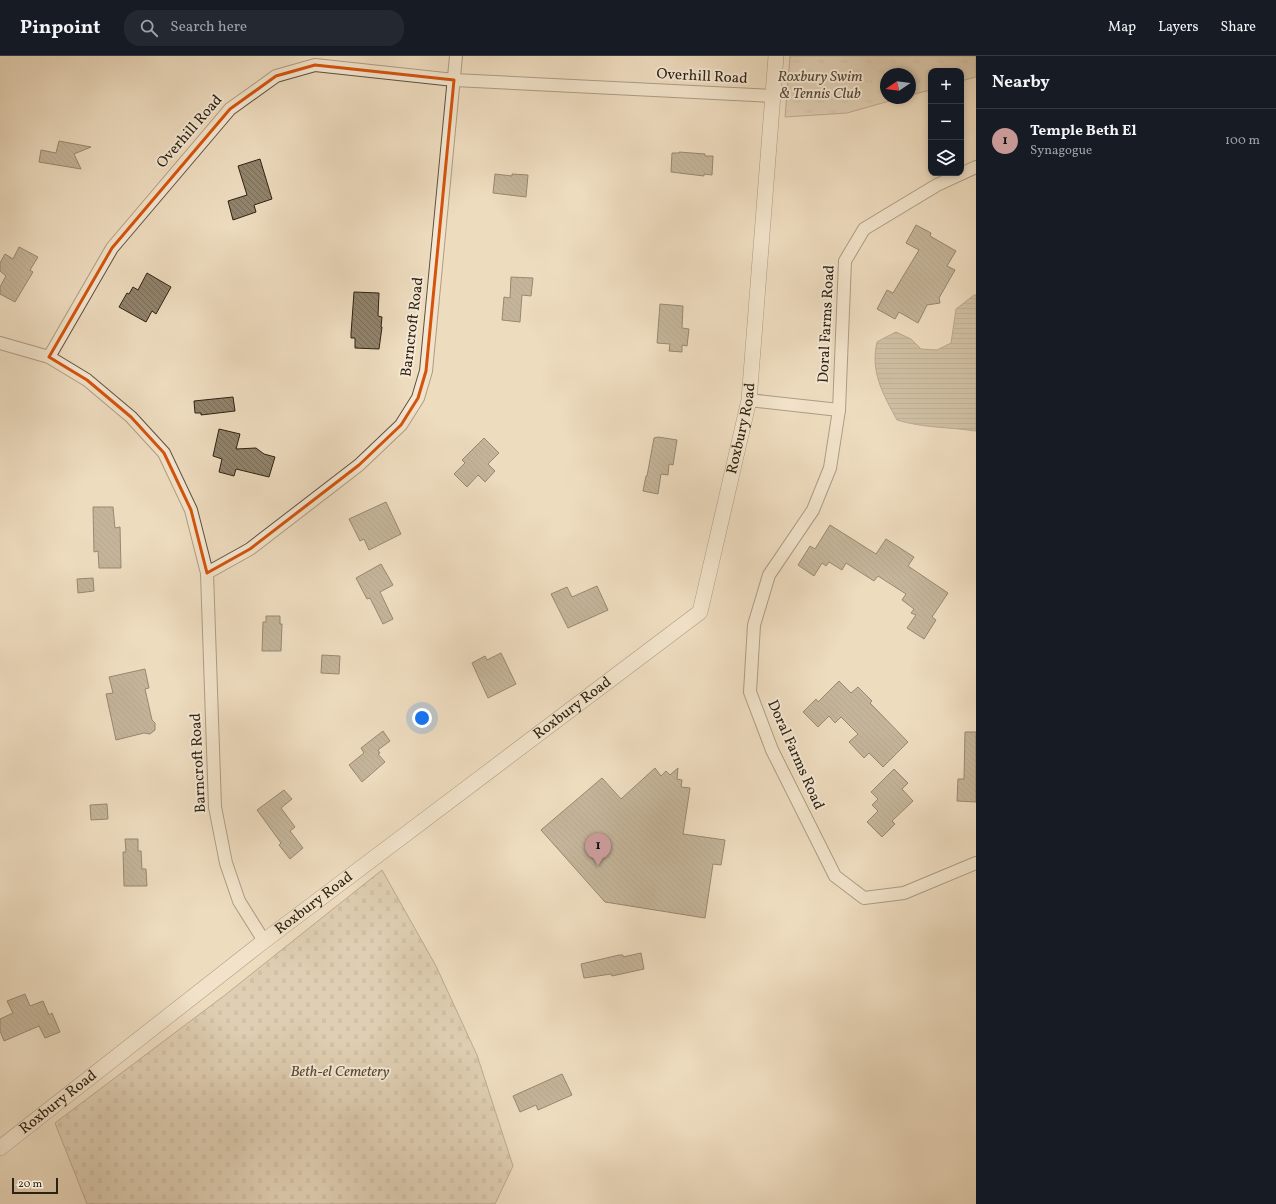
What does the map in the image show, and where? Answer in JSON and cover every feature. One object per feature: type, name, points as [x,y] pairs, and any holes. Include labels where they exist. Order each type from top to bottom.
[{"type":"street","name":"Barncroft Road","points":[[207,573],[250,549],[359,465],[401,425],[418,398],[426,371],[456,56]]},
{"type":"street","name":"Roxbury Road","points":[[0,1148],[264,941],[700,612],[749,400],[776,56]]},
{"type":"street","name":"Overhill Road","points":[[50,357],[112,248],[230,108],[276,76],[316,65],[454,80],[773,96]]},
{"type":"street","name":"Doral Farms Road","points":[[976,167],[937,185],[864,229],[845,261],[839,410],[830,468],[813,510],[769,575],[754,625],[750,692],[772,750],[835,876],[864,898],[904,893],[976,863]]},
{"type":"street","name":"Barncroft Road","points":[[0,343],[50,357],[87,380],[131,416],[164,453],[191,510],[207,573],[215,807],[226,863],[239,901],[264,941]]},
{"type":"street","points":[[749,400],[839,410]]},
{"type":"highlighted area","points":[[315,65],[454,80],[426,371],[418,398],[401,425],[359,465],[250,549],[207,573],[191,510],[164,453],[131,417],[87,380],[49,357],[112,248],[230,109],[276,76]]},
{"type":"green space","name":"Roxbury Swim & Tennis Club","points":[[790,56],[976,56],[976,77],[964,80],[964,68],[928,68],[928,91],[916,94],[916,68],[880,68],[880,104],[847,113],[785,117]]},
{"type":"green space","name":"Beth-el Cemetery","points":[[382,870],[436,966],[477,1055],[513,1166],[495,1204],[87,1204],[55,1123],[225,995]]},
{"type":"shaded area","points":[[976,295],[976,431],[926,426],[897,420],[879,382],[875,363],[877,342],[896,332],[911,339],[921,349],[937,350],[951,343],[956,309]]},
{"type":"building","points":[[59,141],[91,147],[74,154],[81,169],[39,162],[41,150],[56,153]]},
{"type":"building","points":[[679,152],[713,156],[712,175],[704,174],[704,176],[671,172],[672,153]]},
{"type":"building","points":[[260,159],[272,199],[254,205],[256,212],[233,220],[228,201],[247,195],[238,166]]},
{"type":"building","points":[[495,174],[512,176],[512,174],[528,175],[526,197],[493,193]]},
{"type":"building","points":[[916,225],[931,233],[930,236],[956,251],[947,266],[955,270],[939,298],[940,303],[927,305],[918,323],[899,312],[895,319],[877,309],[887,290],[893,293],[919,250],[906,243]]},
{"type":"building","points":[[19,247],[38,257],[30,270],[33,272],[15,302],[0,294],[0,287],[6,276],[0,271],[0,263],[5,254],[13,259]]},
{"type":"building","points":[[147,273],[171,287],[156,314],[152,311],[146,322],[119,307],[127,293],[129,294],[133,287],[138,290]]},
{"type":"building","points":[[511,277],[533,278],[531,296],[522,295],[520,322],[502,320],[504,297],[510,298]]},
{"type":"building","points":[[354,292],[379,293],[378,316],[382,317],[382,327],[379,349],[355,348],[355,338],[351,338]]},
{"type":"building","points":[[660,304],[683,306],[682,328],[689,329],[687,346],[682,345],[682,352],[669,351],[670,344],[657,343]]},
{"type":"building","points":[[233,397],[235,411],[201,415],[201,413],[195,413],[194,401]]},
{"type":"building","points":[[219,429],[240,434],[236,449],[256,448],[264,454],[275,457],[269,477],[236,469],[234,476],[219,472],[222,459],[213,456]]},
{"type":"building","points":[[658,437],[677,440],[673,465],[669,464],[668,475],[661,474],[658,494],[643,491],[654,438]]},
{"type":"building","points":[[484,438],[499,453],[488,464],[495,471],[485,482],[478,475],[467,487],[454,474],[465,463],[462,460]]},
{"type":"building","points":[[386,502],[401,534],[369,550],[364,539],[360,541],[349,519]]},
{"type":"building","points":[[93,507],[113,507],[115,528],[120,527],[121,568],[99,568],[98,551],[94,552]]},
{"type":"building","points":[[830,525],[876,554],[886,539],[914,557],[908,566],[948,593],[932,617],[936,620],[924,639],[907,628],[916,615],[911,613],[914,609],[902,600],[906,594],[878,576],[874,581],[846,563],[842,570],[829,562],[826,566],[822,563],[814,576],[798,565],[810,546],[815,549]]},
{"type":"building","points":[[381,564],[393,585],[380,592],[393,619],[383,624],[370,598],[367,599],[356,578]]},
{"type":"building","points":[[93,578],[94,591],[78,593],[77,579]]},
{"type":"building","points":[[597,586],[608,610],[568,628],[551,594],[567,587],[572,597]]},
{"type":"building","points":[[266,616],[280,616],[280,624],[282,624],[281,651],[262,651],[263,622],[266,622]]},
{"type":"building","points":[[501,653],[516,684],[488,698],[472,663],[485,656],[487,660]]},
{"type":"building","points":[[322,655],[340,656],[339,674],[321,673]]},
{"type":"building","points":[[145,669],[149,688],[145,689],[152,720],[155,723],[155,730],[150,734],[144,733],[116,740],[106,694],[113,693],[109,677]]},
{"type":"building","points":[[839,681],[851,693],[858,687],[872,701],[870,703],[908,742],[883,767],[869,753],[864,758],[849,742],[858,734],[841,717],[835,723],[829,716],[818,727],[803,712],[816,699],[818,702]]},
{"type":"building","points":[[383,731],[390,741],[378,750],[380,753],[378,754],[385,762],[362,782],[349,765],[364,753],[361,748]]},
{"type":"building","points":[[965,732],[976,732],[976,802],[957,801],[958,779],[964,779]]},
{"type":"building","points":[[655,768],[661,776],[666,771],[670,775],[678,768],[677,779],[682,780],[681,787],[690,788],[683,834],[725,840],[721,865],[713,864],[705,918],[605,902],[541,830],[602,778],[621,799]]},
{"type":"building","points":[[894,769],[908,783],[902,789],[913,801],[892,821],[895,824],[882,837],[867,822],[878,811],[872,805],[878,799],[871,792]]},
{"type":"building","points":[[284,790],[292,799],[281,808],[295,827],[290,831],[303,848],[290,859],[279,845],[281,843],[257,810]]},
{"type":"building","points":[[107,804],[108,819],[91,820],[90,805]]},
{"type":"building","points":[[125,839],[138,839],[138,851],[141,851],[142,869],[146,869],[147,886],[124,886],[123,852],[126,852]]},
{"type":"building","points":[[641,953],[644,969],[612,976],[611,974],[584,978],[581,964],[619,955],[623,955],[623,957]]},
{"type":"building","points":[[25,994],[30,1006],[43,1001],[49,1015],[52,1013],[60,1032],[45,1038],[39,1026],[4,1041],[0,1031],[0,1019],[13,1013],[7,1001]]},
{"type":"building","points":[[562,1074],[572,1095],[538,1110],[536,1105],[520,1112],[513,1096]]},
{"type":"place","name":"Temple Beth El","points":[[598,866]]}]
